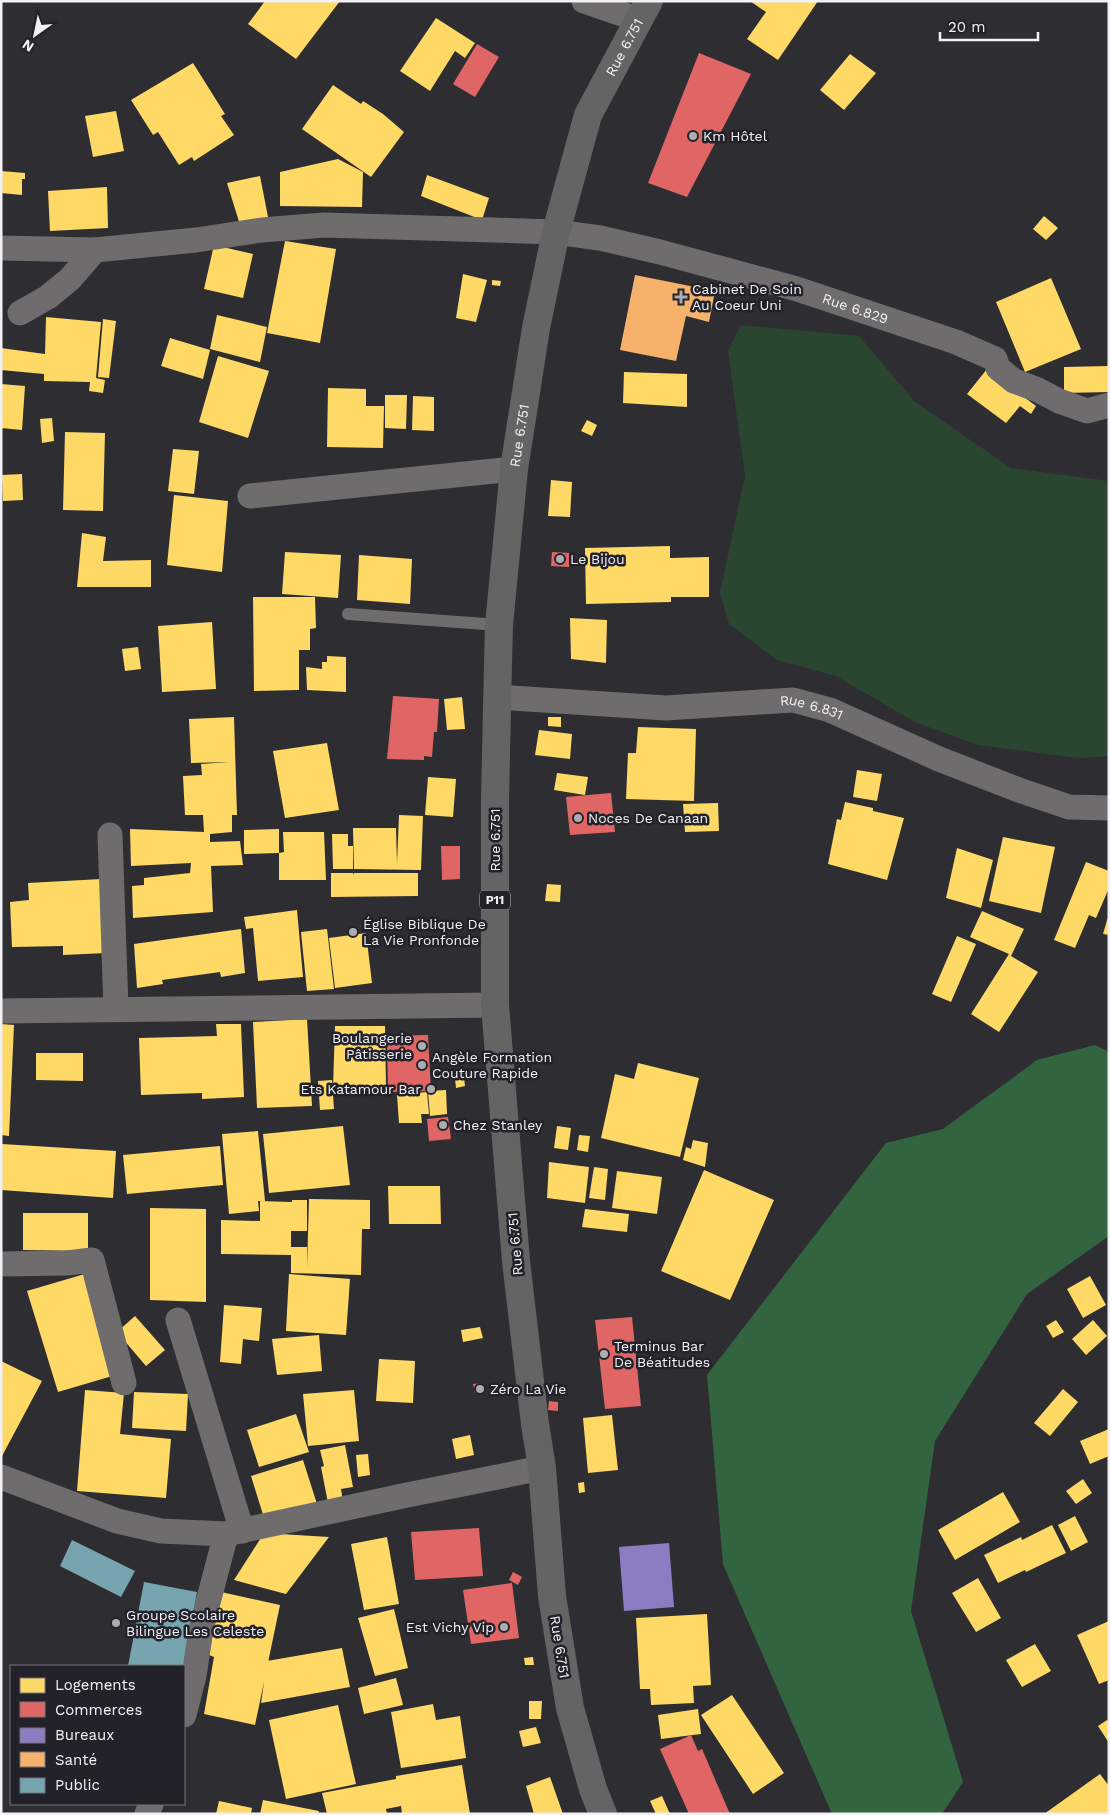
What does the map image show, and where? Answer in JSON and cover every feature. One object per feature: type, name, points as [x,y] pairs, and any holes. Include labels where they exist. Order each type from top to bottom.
[{"type":"main road","name":"Rue 6.751","points":[[603,1814],[593,1789],[570,1708],[552,1596],[542,1468],[516,1261],[495,1005],[497,697],[499,625],[514,469],[536,328],[556,232],[588,115],[644,10]]},
{"type":"street","points":[[584,1],[644,10]]},
{"type":"street","name":"Rue 6.829","points":[[1,248],[95,250],[196,240],[262,230],[324,225],[556,232],[600,238],[798,289],[956,342],[995,359],[998,368],[1014,381],[1038,390],[1059,401],[1087,411],[1109,405]]},
{"type":"street","points":[[20,314],[48,297],[70,279],[95,250]]},
{"type":"street","points":[[250,496],[514,469]]},
{"type":"street","name":"Rue 6.831","points":[[497,697],[666,708],[793,700],[830,710],[939,760],[1069,807],[1109,808]]},
{"type":"street","points":[[110,836],[116,1009]]},
{"type":"street","points":[[1,1011],[495,1005]]},
{"type":"street","points":[[1,1264],[49,1264],[92,1260],[124,1383]]},
{"type":"street","points":[[178,1320],[234,1533],[201,1629],[194,1676],[185,1710]]},
{"type":"street","points":[[1,1477],[117,1521],[161,1531],[234,1533],[542,1468]]},
{"type":"lane","points":[[348,614],[499,625]]},
{"type":"green space","points":[[741,325],[859,336],[915,402],[1011,468],[1109,481],[1109,756],[1079,758],[978,745],[915,722],[836,676],[777,660],[729,624],[720,593],[745,476],[728,351]]},
{"type":"green space","points":[[1095,1045],[1109,1052],[1109,1236],[1027,1294],[935,1441],[911,1611],[963,1782],[942,1814],[832,1814],[723,1564],[707,1375],[886,1143],[943,1129],[1037,1060]]},
{"type":"building: Logements","points":[[265,1],[340,1],[296,59],[248,24]]},
{"type":"building: Logements","points":[[750,1],[818,1],[778,60],[747,39],[766,12]]},
{"type":"building: Logements","points":[[436,18],[475,43],[465,58],[455,51],[430,91],[400,71]]},
{"type":"building: Logements","points":[[850,54],[876,73],[844,110],[820,90]]},
{"type":"building: Logements","points":[[193,63],[225,114],[221,116],[234,135],[194,161],[192,157],[179,165],[158,132],[153,135],[131,100]]},
{"type":"building: Logements","points":[[333,85],[361,104],[363,101],[383,114],[404,132],[371,177],[302,129]]},
{"type":"building: Logements","points":[[116,111],[124,151],[93,157],[85,116]]},
{"type":"building: Logements","points":[[338,159],[363,172],[362,207],[280,206],[280,172]]},
{"type":"building: Logements","points":[[1,171],[25,173],[25,179],[22,179],[22,195],[1,193]]},
{"type":"building: Logements","points":[[427,175],[489,198],[482,220],[421,196]]},
{"type":"building: Logements","points":[[260,176],[269,222],[241,228],[227,183]]},
{"type":"building: Logements","points":[[107,187],[108,228],[50,231],[48,191]]},
{"type":"building: Logements","points":[[1044,216],[1058,228],[1046,240],[1033,229]]},
{"type":"building: Logements","points":[[285,241],[336,249],[320,343],[267,333]]},
{"type":"building: Logements","points":[[214,245],[253,254],[243,298],[204,289]]},
{"type":"building: Logements","points":[[463,274],[487,280],[476,322],[456,318]]},
{"type":"building: Logements","points":[[1051,278],[1081,349],[1025,372],[996,302]]},
{"type":"building: Logements","points":[[492,280],[501,281],[500,286],[492,285]]},
{"type":"building: Logements","points":[[217,315],[267,327],[260,362],[210,349]]},
{"type":"building: Logements","points":[[46,317],[101,322],[96,378],[105,380],[103,393],[89,391],[90,382],[44,381],[44,374],[1,370],[1,348],[45,354]]},
{"type":"building: Logements","points":[[103,319],[116,321],[109,378],[98,377]]},
{"type":"building: Logements","points":[[170,338],[210,350],[203,379],[161,366]]},
{"type":"building: Logements","points":[[218,356],[269,371],[248,438],[199,422]]},
{"type":"building: Logements","points":[[1109,366],[1109,392],[1064,393],[1064,367]]},
{"type":"building: Logements","points":[[987,369],[1036,406],[1031,414],[1020,406],[1006,423],[967,394]]},
{"type":"building: Logements","points":[[624,372],[687,374],[687,407],[623,403]]},
{"type":"building: Logements","points":[[1,384],[25,386],[22,430],[1,428]]},
{"type":"building: Logements","points":[[328,388],[366,389],[366,406],[384,406],[383,448],[327,447]]},
{"type":"building: Logements","points":[[385,395],[407,395],[406,429],[385,428]]},
{"type":"building: Logements","points":[[413,396],[434,397],[434,431],[412,430]]},
{"type":"building: Logements","points":[[52,418],[54,441],[42,443],[40,419]]},
{"type":"building: Logements","points":[[587,420],[597,425],[592,436],[581,431]]},
{"type":"building: Logements","points":[[65,432],[105,433],[103,511],[63,510]]},
{"type":"building: Logements","points":[[173,449],[199,451],[194,494],[168,491]]},
{"type":"building: Logements","points":[[22,474],[23,500],[3,501],[2,475]]},
{"type":"building: Logements","points":[[551,480],[572,482],[570,517],[548,516]]},
{"type":"building: Logements","points":[[174,495],[228,501],[222,572],[167,565]]},
{"type":"building: Logements","points":[[82,533],[106,537],[103,561],[151,560],[151,587],[77,587]]},
{"type":"building: Logements","points":[[670,546],[670,558],[709,557],[709,597],[671,597],[671,602],[586,604],[585,548]]},
{"type":"building: Logements","points":[[285,552],[341,555],[338,598],[282,594]]},
{"type":"building: Logements","points":[[359,555],[412,559],[410,604],[357,600]]},
{"type":"building: Logements","points":[[253,597],[315,597],[316,628],[310,629],[310,650],[299,650],[299,690],[254,691]]},
{"type":"building: Logements","points":[[570,618],[607,620],[606,663],[571,659]]},
{"type":"building: Logements","points":[[212,622],[216,689],[162,692],[158,626]]},
{"type":"building: Logements","points":[[138,647],[141,669],[125,671],[122,649]]},
{"type":"building: Logements","points":[[327,656],[346,657],[346,692],[307,690],[306,667],[322,669],[322,662],[327,662]]},
{"type":"building: Logements","points":[[462,697],[465,729],[447,730],[444,699]]},
{"type":"building: Logements","points":[[234,717],[237,815],[232,815],[232,832],[210,834],[210,842],[240,841],[243,865],[211,866],[213,912],[133,918],[132,886],[144,885],[144,878],[190,873],[191,863],[131,866],[130,829],[204,832],[203,815],[185,815],[183,776],[202,775],[201,764],[229,762],[191,763],[189,719]]},
{"type":"building: Logements","points":[[548,717],[561,717],[561,727],[548,726]]},
{"type":"building: Logements","points":[[638,727],[696,729],[694,801],[626,799],[628,753],[636,753]]},
{"type":"building: Logements","points":[[539,730],[572,734],[570,759],[535,755]]},
{"type":"building: Logements","points":[[327,743],[339,810],[285,818],[273,751]]},
{"type":"building: Logements","points":[[857,770],[882,774],[877,801],[853,797]]},
{"type":"building: Logements","points":[[557,773],[588,777],[585,795],[554,790]]},
{"type":"building: Logements","points":[[428,777],[456,779],[453,817],[425,815]]},
{"type":"building: Logements","points":[[845,802],[873,808],[873,811],[904,818],[887,880],[828,864],[837,819],[841,820]]},
{"type":"building: Logements","points":[[718,803],[719,831],[685,832],[683,804]]},
{"type":"building: Logements","points":[[399,815],[423,816],[421,870],[354,869],[353,828],[396,828],[397,863]]},
{"type":"building: Logements","points":[[279,829],[279,853],[244,854],[244,830]]},
{"type":"building: Logements","points":[[283,832],[324,832],[326,880],[279,880],[279,853],[284,852]]},
{"type":"building: Logements","points":[[332,834],[348,834],[348,846],[353,846],[353,869],[333,869]]},
{"type":"building: Logements","points":[[1003,837],[1055,847],[1041,913],[989,901]]},
{"type":"building: Logements","points":[[957,848],[993,860],[981,908],[946,898]]},
{"type":"building: Logements","points":[[1086,862],[1109,871],[1109,888],[1096,918],[1089,915],[1075,948],[1054,940]]},
{"type":"building: Logements","points":[[331,873],[353,873],[353,875],[354,873],[418,873],[418,896],[331,897]]},
{"type":"building: Logements","points":[[101,879],[106,953],[63,955],[63,946],[12,947],[10,902],[29,900],[28,883]]},
{"type":"building: Logements","points":[[547,884],[561,885],[560,902],[545,901]]},
{"type":"building: Logements","points":[[297,910],[303,977],[258,981],[253,928],[246,929],[244,917]]},
{"type":"building: Logements","points":[[982,911],[1024,929],[1011,956],[1038,972],[999,1032],[971,1014],[1009,954],[970,937]]},
{"type":"building: Logements","points":[[1109,917],[1109,935],[1103,934]]},
{"type":"building: Logements","points":[[241,929],[245,973],[221,977],[220,972],[162,980],[163,984],[137,988],[134,944]]},
{"type":"building: Logements","points":[[327,929],[334,989],[307,991],[301,932]]},
{"type":"building: Logements","points":[[366,933],[372,983],[335,988],[329,938]]},
{"type":"building: Logements","points":[[957,936],[976,944],[951,1002],[932,994]]},
{"type":"building: Logements","points":[[307,1019],[312,1106],[257,1108],[253,1022]]},
{"type":"building: Logements","points":[[1,1024],[14,1025],[9,1136],[1,1135]]},
{"type":"building: Logements","points":[[216,1024],[241,1024],[244,1097],[202,1099],[202,1093],[141,1095],[139,1038],[217,1036]]},
{"type":"building: Logements","points":[[335,1026],[385,1026],[386,1088],[333,1088]]},
{"type":"building: Logements","points":[[36,1053],[83,1053],[83,1081],[36,1080]]},
{"type":"building: Logements","points":[[638,1063],[699,1078],[680,1157],[601,1138],[615,1074],[634,1079]]},
{"type":"building: Logements","points":[[464,1078],[465,1086],[456,1088],[455,1079]]},
{"type":"building: Logements","points":[[332,1080],[334,1109],[320,1110],[318,1081]]},
{"type":"building: Logements","points":[[446,1090],[447,1114],[430,1116],[428,1091]]},
{"type":"building: Logements","points":[[427,1092],[429,1114],[421,1114],[422,1123],[399,1123],[397,1095]]},
{"type":"building: Logements","points":[[343,1126],[350,1185],[269,1193],[263,1134]]},
{"type":"building: Logements","points":[[557,1126],[571,1128],[568,1150],[554,1148]]},
{"type":"building: Logements","points":[[258,1131],[265,1201],[258,1201],[259,1211],[229,1214],[222,1134]]},
{"type":"building: Logements","points":[[579,1135],[590,1136],[588,1152],[577,1150]]},
{"type":"building: Logements","points":[[693,1140],[708,1143],[705,1167],[683,1160],[686,1147],[691,1149]]},
{"type":"building: Logements","points":[[2,1144],[116,1151],[113,1198],[1,1190]]},
{"type":"building: Logements","points":[[220,1146],[223,1185],[127,1194],[123,1155]]},
{"type":"building: Logements","points":[[549,1162],[589,1167],[585,1203],[547,1198]]},
{"type":"building: Logements","points":[[594,1167],[608,1169],[605,1200],[589,1198]]},
{"type":"building: Logements","points":[[704,1170],[774,1200],[730,1300],[661,1271]]},
{"type":"building: Logements","points":[[617,1171],[662,1177],[657,1214],[612,1208]]},
{"type":"building: Logements","points":[[388,1186],[440,1186],[441,1224],[389,1224]]},
{"type":"building: Logements","points":[[309,1199],[370,1200],[370,1229],[362,1229],[361,1275],[291,1273],[291,1255],[221,1254],[221,1220],[260,1221],[260,1201],[292,1202],[292,1200],[307,1200],[307,1231],[291,1231],[291,1247],[307,1247],[307,1268]]},
{"type":"building: Logements","points":[[150,1208],[206,1209],[206,1302],[150,1300]]},
{"type":"building: Logements","points":[[585,1209],[629,1214],[627,1232],[582,1227]]},
{"type":"building: Logements","points":[[23,1213],[88,1213],[88,1251],[23,1250]]},
{"type":"building: Logements","points":[[88,1273],[119,1374],[58,1392],[27,1291]]},
{"type":"building: Logements","points":[[289,1274],[350,1279],[346,1335],[286,1331]]},
{"type":"building: Logements","points":[[1090,1276],[1106,1305],[1083,1318],[1067,1289]]},
{"type":"building: Logements","points":[[224,1305],[262,1308],[259,1341],[243,1339],[241,1364],[220,1362]]},
{"type":"building: Logements","points":[[135,1316],[165,1350],[146,1366],[117,1332]]},
{"type":"building: Logements","points":[[1056,1320],[1064,1332],[1053,1338],[1046,1326]]},
{"type":"building: Logements","points":[[1093,1320],[1107,1336],[1086,1355],[1072,1339]]},
{"type":"building: Logements","points":[[480,1327],[483,1338],[463,1342],[461,1330]]},
{"type":"building: Logements","points":[[319,1335],[322,1371],[277,1375],[272,1339]]},
{"type":"building: Logements","points":[[379,1359],[415,1361],[413,1403],[376,1401]]},
{"type":"building: Logements","points":[[1,1361],[42,1381],[1,1458]]},
{"type":"building: Logements","points":[[1063,1389],[1078,1402],[1050,1436],[1034,1423]]},
{"type":"building: Logements","points":[[85,1390],[124,1393],[120,1434],[171,1439],[166,1498],[77,1491]]},
{"type":"building: Logements","points":[[354,1390],[359,1441],[308,1446],[303,1394]]},
{"type":"building: Logements","points":[[134,1392],[188,1394],[186,1431],[132,1428]]},
{"type":"building: Logements","points":[[296,1414],[309,1452],[259,1467],[247,1430]]},
{"type":"building: Logements","points":[[612,1415],[618,1470],[588,1473],[583,1418]]},
{"type":"building: Logements","points":[[1109,1429],[1109,1456],[1090,1464],[1080,1441]]},
{"type":"building: Logements","points":[[470,1435],[474,1455],[456,1459],[452,1439]]},
{"type":"building: Logements","points":[[345,1445],[353,1487],[341,1489],[343,1501],[328,1503],[321,1467],[324,1466],[320,1450]]},
{"type":"building: Logements","points":[[368,1454],[370,1475],[358,1477],[356,1455]]},
{"type":"building: Logements","points":[[303,1460],[317,1504],[265,1521],[251,1476]]},
{"type":"building: Logements","points":[[1083,1479],[1092,1493],[1076,1504],[1066,1491]]},
{"type":"building: Logements","points":[[584,1482],[585,1492],[579,1493],[578,1483]]},
{"type":"building: Logements","points":[[1003,1492],[1020,1522],[955,1560],[938,1530]]},
{"type":"building: Logements","points":[[1075,1516],[1088,1542],[1071,1551],[1058,1525]]},
{"type":"building: Logements","points":[[1052,1525],[1066,1553],[998,1583],[984,1555],[1021,1537],[1022,1540]]},
{"type":"building: Logements","points":[[264,1533],[329,1537],[286,1594],[234,1580]]},
{"type":"building: Logements","points":[[387,1537],[399,1604],[364,1610],[351,1544]]},
{"type":"building: Logements","points":[[978,1578],[1001,1618],[976,1632],[952,1593]]},
{"type":"building: Logements","points":[[221,1592],[280,1605],[255,1725],[204,1714],[214,1657],[209,1655]]},
{"type":"building: Logements","points":[[394,1609],[408,1668],[375,1676],[358,1618]]},
{"type":"building: Logements","points":[[707,1614],[711,1685],[693,1686],[694,1703],[651,1705],[650,1689],[640,1689],[636,1618]]},
{"type":"building: Logements","points":[[1109,1621],[1109,1680],[1099,1684],[1077,1635]]},
{"type":"building: Logements","points":[[1035,1644],[1051,1671],[1022,1687],[1006,1660]]},
{"type":"building: Logements","points":[[342,1648],[350,1687],[261,1703],[267,1661]]},
{"type":"building: Logements","points":[[533,1657],[534,1665],[525,1665],[524,1658]]},
{"type":"building: Logements","points":[[396,1678],[403,1705],[364,1714],[358,1688]]},
{"type":"building: Logements","points":[[732,1695],[784,1773],[753,1794],[701,1715]]},
{"type":"building: Logements","points":[[529,1701],[542,1701],[541,1719],[529,1719]]},
{"type":"building: Logements","points":[[433,1704],[436,1720],[460,1716],[466,1758],[401,1768],[391,1712]]},
{"type":"building: Logements","points":[[338,1705],[356,1784],[286,1799],[269,1720]]},
{"type":"building: Logements","points":[[698,1709],[701,1734],[661,1739],[658,1715]]},
{"type":"building: Logements","points":[[1107,1720],[1109,1723],[1109,1743],[1098,1726]]},
{"type":"building: Logements","points":[[536,1727],[541,1743],[523,1747],[519,1731]]},
{"type":"building: Logements","points":[[462,1765],[470,1814],[402,1814],[401,1806],[386,1809],[387,1814],[327,1814],[322,1793],[396,1779],[396,1776]]},
{"type":"building: Logements","points":[[1100,1774],[1109,1786],[1109,1814],[1044,1814]]},
{"type":"building: Logements","points":[[550,1777],[563,1814],[534,1814],[526,1786]]},
{"type":"building: Logements","points":[[662,1796],[670,1814],[656,1814],[650,1801]]},
{"type":"building: Logements","points":[[263,1800],[319,1811],[318,1814],[260,1814]]},
{"type":"building: Logements","points":[[219,1801],[252,1808],[251,1814],[216,1814]]},
{"type":"building: Commerces","points":[[477,44],[499,57],[475,97],[453,84]]},
{"type":"building: Commerces","points":[[699,53],[751,74],[687,197],[648,183]]},
{"type":"building: Commerces","points":[[552,552],[569,553],[569,567],[551,566]]},
{"type":"building: Commerces","points":[[393,696],[439,699],[437,732],[434,732],[432,757],[424,756],[424,760],[387,759]]},
{"type":"building: Commerces","points":[[611,793],[615,832],[570,835],[566,797]]},
{"type":"building: Commerces","points":[[441,846],[460,846],[460,879],[442,880]]},
{"type":"building: Commerces","points":[[428,1035],[431,1091],[388,1092],[387,1036]]},
{"type":"building: Commerces","points":[[448,1117],[451,1139],[429,1141],[427,1119]]},
{"type":"building: Commerces","points":[[632,1317],[641,1406],[605,1409],[595,1320]]},
{"type":"building: Commerces","points":[[482,1383],[483,1392],[475,1393],[473,1384]]},
{"type":"building: Commerces","points":[[549,1401],[558,1402],[558,1411],[548,1410]]},
{"type":"building: Commerces","points":[[479,1528],[483,1576],[415,1580],[411,1532]]},
{"type":"building: Commerces","points":[[513,1572],[522,1577],[518,1585],[509,1580]]},
{"type":"building: Commerces","points":[[512,1583],[519,1638],[471,1644],[463,1590]]},
{"type":"building: Commerces","points":[[691,1735],[698,1751],[702,1749],[730,1814],[689,1814],[660,1749]]},
{"type":"building: Bureaux","points":[[669,1543],[674,1607],[624,1611],[619,1547]]},
{"type":"building: Santé","points":[[635,275],[715,291],[709,322],[686,316],[676,361],[620,350]]},
{"type":"building: Public","points":[[72,1540],[135,1571],[121,1597],[60,1566]]},
{"type":"building: Public","points":[[144,1582],[197,1592],[184,1665],[128,1665]]},
{"type":"place","name":"Km Hôtel","points":[[693,136]]},
{"type":"place","name":"Cabinet De Soin Au Coeur Uni","points":[[681,297]]},
{"type":"place","name":"Le Bijou","points":[[560,559]]},
{"type":"place","name":"Noces De Canaan","points":[[578,818]]},
{"type":"place","name":"Église Biblique De La Vie Pronfonde","points":[[353,932]]},
{"type":"place","name":"Boulangerie Pâtisserie","points":[[422,1046]]},
{"type":"place","name":"Angèle Formation Couture Rapide","points":[[422,1065]]},
{"type":"place","name":"Ets Katamour Bar","points":[[431,1089]]},
{"type":"place","name":"Chez Stanley","points":[[443,1125]]},
{"type":"place","name":"Terminus Bar De Béatitudes","points":[[604,1354]]},
{"type":"place","name":"Zéro La Vie","points":[[480,1389]]},
{"type":"place","name":"Groupe Scolaire Bilingue Les Celeste","points":[[116,1623]]},
{"type":"place","name":"Est Vichy Vip","points":[[504,1627]]}]
